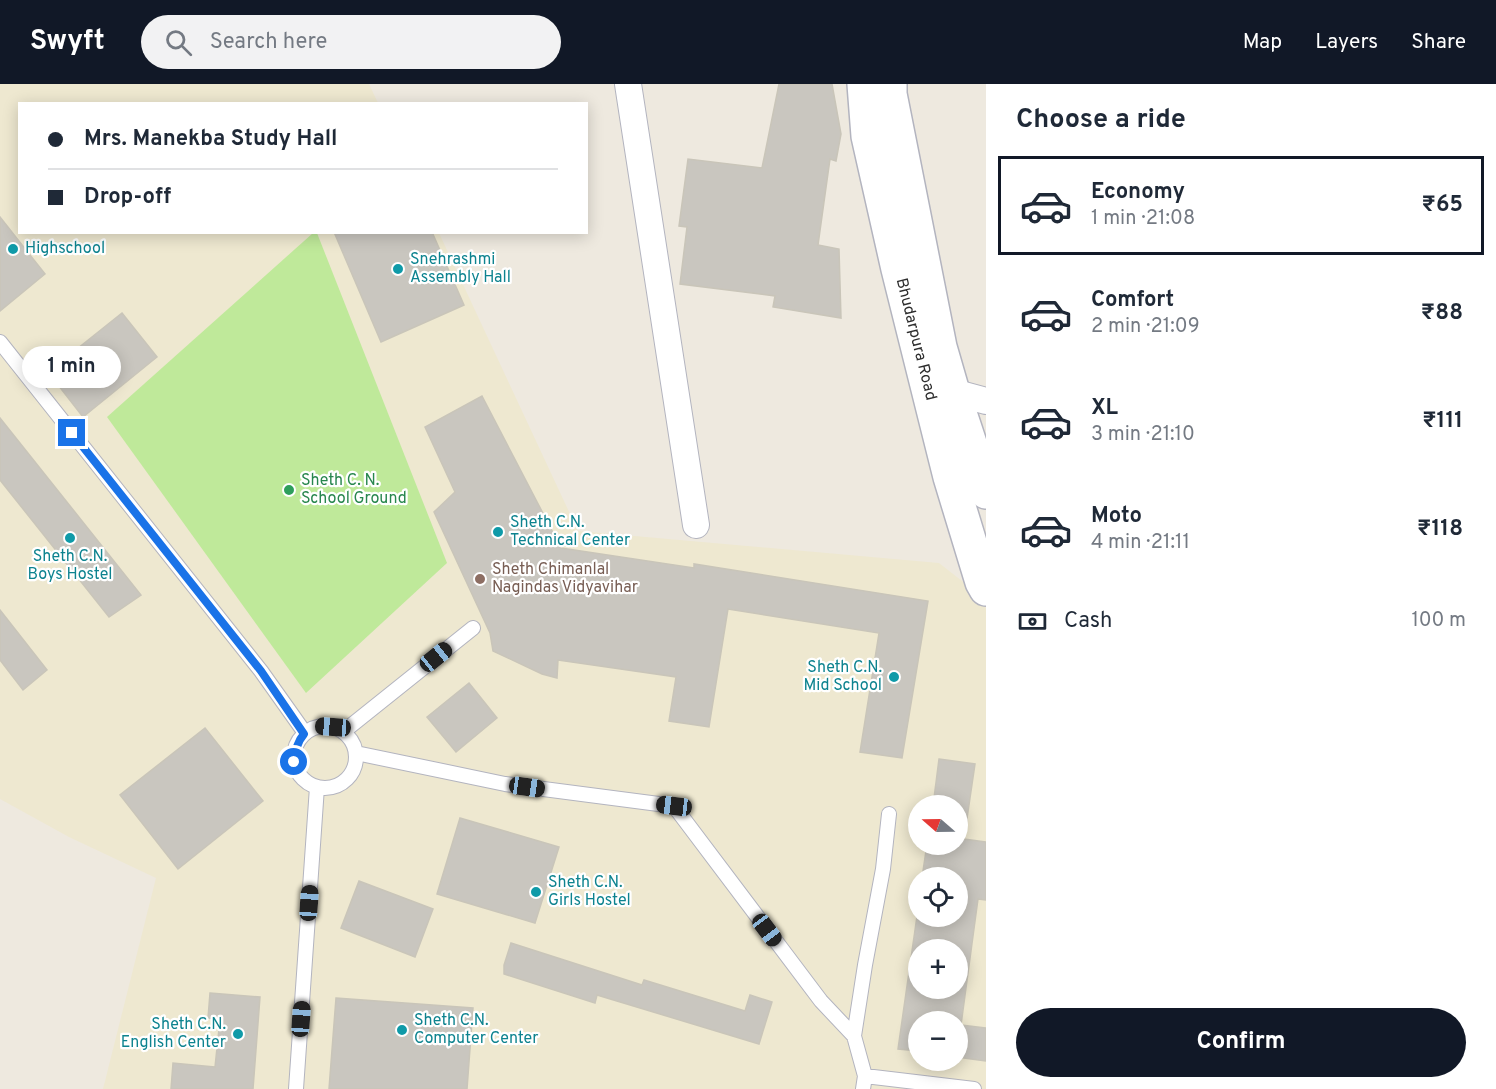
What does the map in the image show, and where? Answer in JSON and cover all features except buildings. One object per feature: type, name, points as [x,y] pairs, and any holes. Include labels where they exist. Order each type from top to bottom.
[{"type":"street","points":[[628,84],[696,525]]},
{"type":"street","name":"Bhudarpura Road","points":[[864,84],[868,136],[898,268],[941,392],[986,492]]},
{"type":"street","name":"Bhudarpura Road","points":[[890,84],[940,347],[941,392],[950,477],[986,590]]},
{"type":"street","points":[[941,392],[986,401]]},
{"type":"lane","points":[[0,342],[261,671],[304,734]]},
{"type":"lane","points":[[343,732],[473,628]]},
{"type":"lane","points":[[321,726],[333,727],[343,732],[351,741],[356,753],[355,765],[350,776],[341,784],[329,788],[317,787],[306,782],[294,762],[295,750],[304,734],[321,726]]},
{"type":"lane","points":[[356,753],[505,784],[674,806],[820,1001],[854,1036]]},
{"type":"lane","points":[[296,1089],[317,787]]},
{"type":"lane","points":[[889,814],[883,869],[854,1036],[864,1082],[974,1089]]},
{"type":"shaded area","name":"Sheth Chimanlal Nagindas Vidyavihar","points":[[0,84],[369,84],[378,102],[18,102],[18,234],[439,234],[578,531],[939,563],[980,595],[986,608],[986,1089],[103,1089],[156,878],[69,837],[0,799]]},
{"type":"green space","name":"Sheth C. N. School Ground","points":[[312,234],[317,234],[447,563],[306,693],[107,417]]},
{"type":"place","name":"Highschool","points":[[13,249]]},
{"type":"place","name":"Snehrashmi Assembly Hall","points":[[398,269]]},
{"type":"place","name":"Sheth C. N. School Ground","points":[[289,490]]},
{"type":"place","name":"Sheth C.N. Technical Center","points":[[498,532]]},
{"type":"place","name":"Sheth C.N. Boys Hostel","points":[[70,538]]},
{"type":"place","name":"Sheth Chimanlal Nagindas Vidyavihar","points":[[480,579]]},
{"type":"place","name":"Sheth C.N. Mid School","points":[[894,677]]},
{"type":"place","name":"Sheth C.N. Girls Hostel","points":[[536,892]]},
{"type":"place","name":"Sheth C.N. Computer Center","points":[[402,1030]]},
{"type":"place","name":"Sheth C.N. English Center","points":[[238,1034]]},
{"type":"route","points":[[72,433],[261,671],[304,734],[295,750],[294,762]]}]
